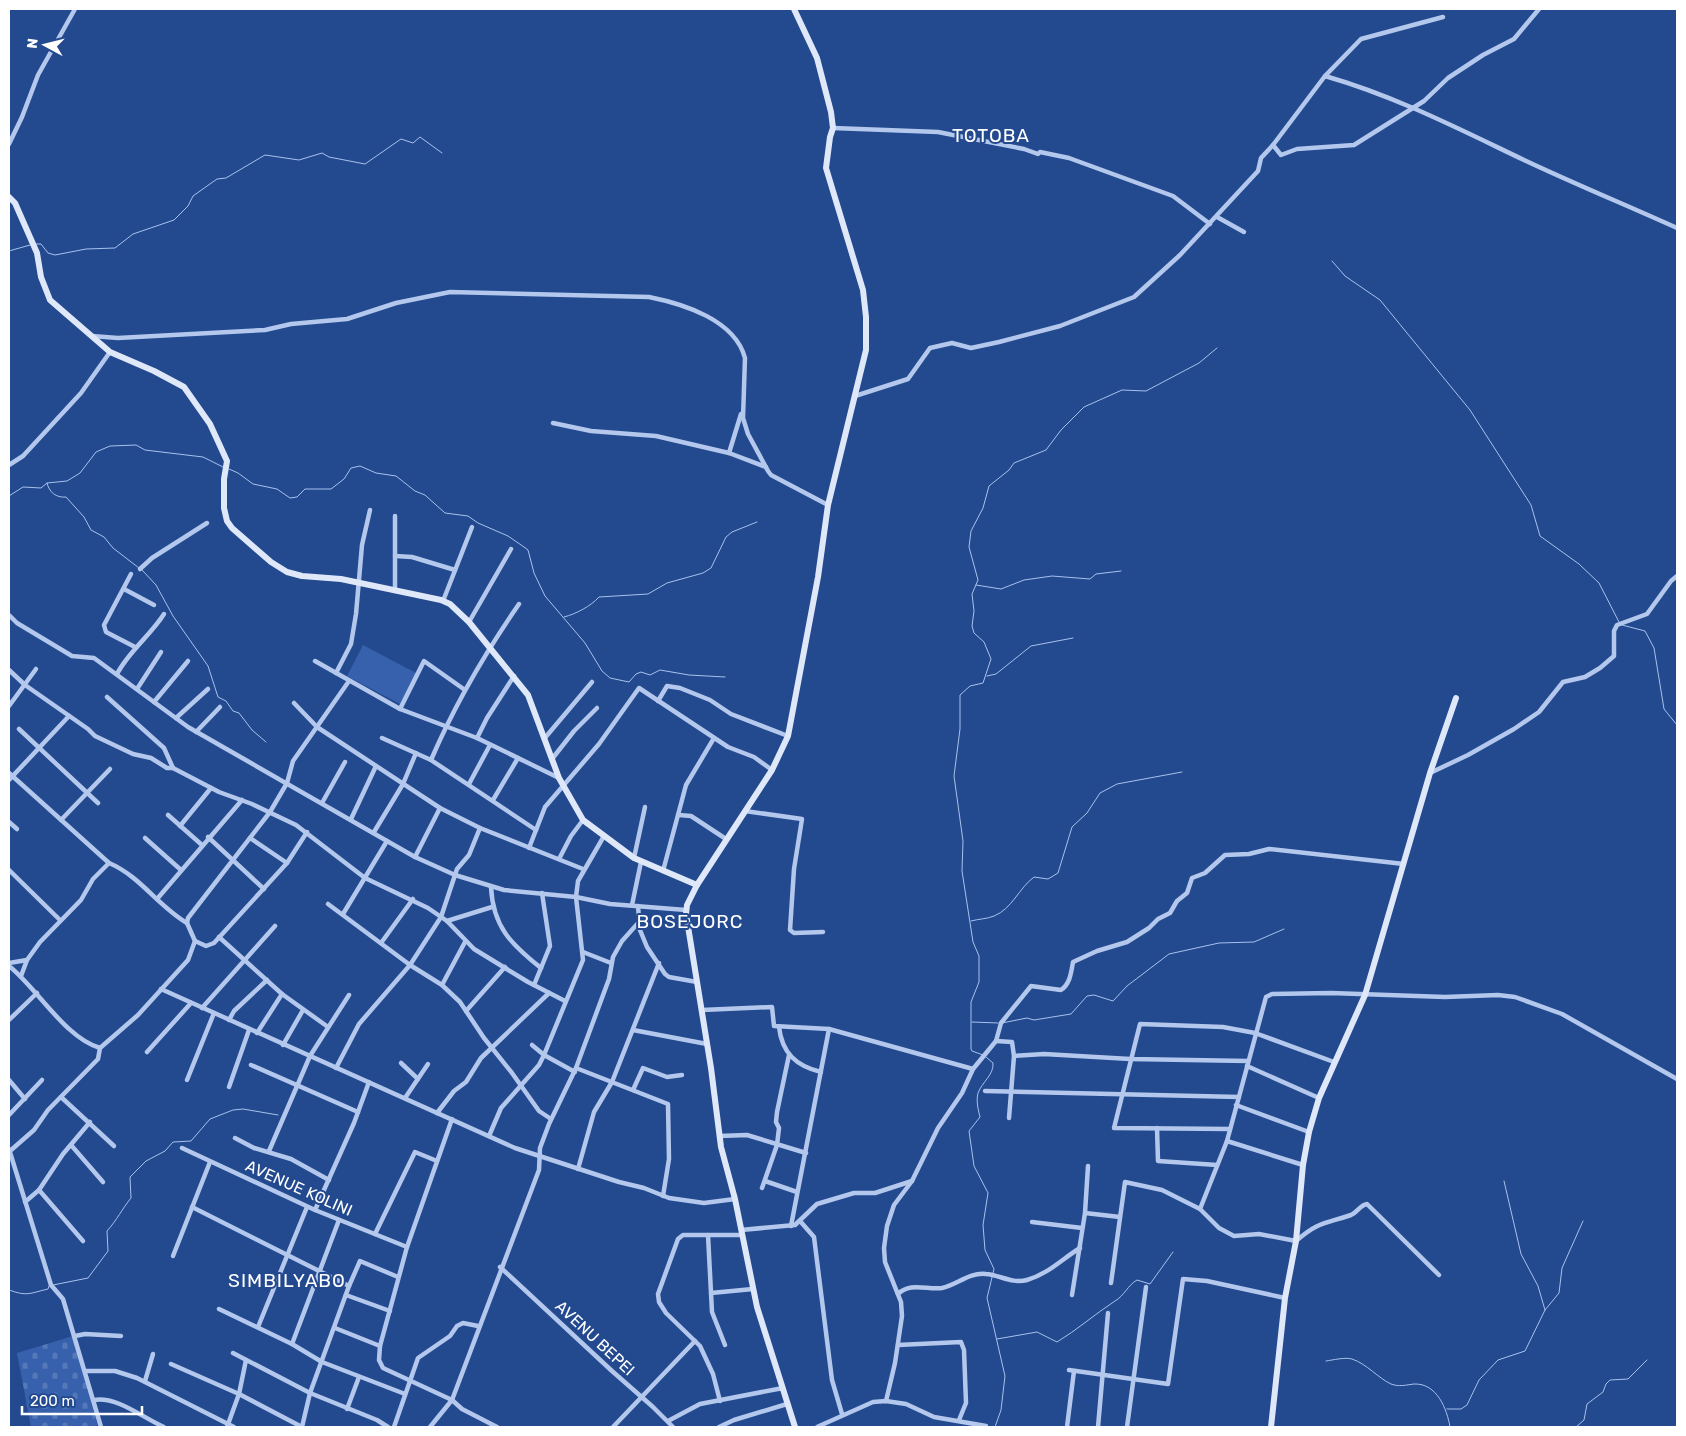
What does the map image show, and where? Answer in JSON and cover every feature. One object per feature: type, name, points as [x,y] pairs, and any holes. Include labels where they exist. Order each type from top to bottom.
[{"type":"street","points":[[9,144],[22,117],[38,75],[75,9]]},
{"type":"street","points":[[794,9],[817,58],[833,128],[826,168],[863,290],[866,317],[866,350],[828,505],[818,577],[788,736],[772,770],[726,839],[698,885],[686,910],[719,1136],[735,1200],[753,1289],[795,1427]]},
{"type":"street","points":[[1273,145],[1281,155],[1297,149],[1354,145],[1424,101],[1448,78],[1483,55],[1514,39],[1540,9]]},
{"type":"street","points":[[855,396],[908,379],[930,348],[952,343],[971,348],[999,342],[1060,326],[1134,297],[1210,224],[1258,171],[1261,158],[1325,76],[1361,39],[1443,17]]},
{"type":"street","points":[[1325,76],[1362,87],[1413,108],[1534,165],[1677,228]]},
{"type":"street","points":[[833,128],[938,132],[1024,148],[1038,154],[1040,152],[1069,158],[1173,196],[1210,224]]},
{"type":"street","points":[[9,197],[15,203],[37,253],[41,278],[50,300],[110,352],[154,371],[178,383],[188,391],[210,424],[227,461],[224,479],[224,508],[227,521],[232,528],[271,562],[287,572],[302,576],[341,579],[443,601],[469,622],[528,695],[559,778],[583,820],[641,862],[698,885]]},
{"type":"street","points":[[1216,217],[1244,232]]},
{"type":"street","points":[[91,336],[118,338],[265,330],[291,324],[342,320],[396,302],[450,292],[649,297],[666,300],[692,310],[730,332],[739,343],[745,358],[742,410],[729,453]]},
{"type":"street","points":[[9,465],[23,456],[81,393],[110,352]]},
{"type":"street","points":[[742,410],[748,434],[771,475],[828,505]]},
{"type":"street","points":[[553,423],[591,431],[656,436],[729,453],[766,467]]},
{"type":"street","points":[[336,673],[351,644],[362,545],[370,510]]},
{"type":"street","points":[[395,516],[395,591]]},
{"type":"street","points":[[140,569],[152,558],[207,523]]},
{"type":"street","points":[[443,601],[472,527]]},
{"type":"street","points":[[469,622],[511,549]]},
{"type":"street","points":[[396,556],[412,557],[455,570]]},
{"type":"street","points":[[131,574],[104,625],[106,632],[135,647]]},
{"type":"street","points":[[1430,773],[1468,755],[1539,712],[1563,682],[1585,677],[1600,668],[1614,656],[1614,635],[1617,626],[1647,614],[1671,581],[1677,576]]},
{"type":"street","points":[[124,589],[154,605]]},
{"type":"street","points":[[430,760],[445,727],[489,647],[519,604]]},
{"type":"street","points":[[117,674],[125,658],[156,626],[164,614]]},
{"type":"street","points":[[9,615],[17,623],[72,656],[94,658],[196,732],[387,841],[455,875],[492,887],[638,906],[686,910]]},
{"type":"street","points":[[137,689],[161,652]]},
{"type":"street","points":[[154,702],[188,661]]},
{"type":"street","points":[[315,661],[400,709],[477,738],[559,778]]},
{"type":"street","points":[[400,709],[424,661],[465,690]]},
{"type":"street","points":[[9,706],[36,669]]},
{"type":"street","points":[[9,670],[25,685],[95,736],[133,754],[151,758],[167,768],[172,768],[211,788],[270,812],[307,832],[365,878],[413,899],[447,921],[466,942],[505,968],[565,1001]]},
{"type":"street","points":[[477,738],[487,718],[514,676]]},
{"type":"street","points":[[187,923],[188,918],[270,812],[287,783],[293,761],[349,681]]},
{"type":"street","points":[[544,739],[592,682]]},
{"type":"street","points":[[658,701],[668,686],[680,688],[710,700],[731,714],[788,736]]},
{"type":"street","points":[[529,848],[545,807],[599,744],[640,688],[728,747],[754,757],[772,770]]},
{"type":"street","points":[[176,718],[208,689]]},
{"type":"street","points":[[106,697],[164,748],[172,768]]},
{"type":"street","points":[[1271,1427],[1285,1298],[1296,1241],[1303,1166],[1309,1132],[1319,1098],[1365,995],[1430,773],[1456,698]]},
{"type":"street","points":[[294,703],[316,728],[440,808],[480,828],[583,869]]},
{"type":"street","points":[[196,732],[220,707]]},
{"type":"street","points":[[552,759],[574,731],[597,708]]},
{"type":"street","points":[[69,716],[10,777],[109,863],[125,870],[176,917],[187,923],[195,941],[211,946],[288,863],[307,832]]},
{"type":"street","points":[[19,728],[98,803]]},
{"type":"street","points":[[382,738],[430,760],[536,830]]},
{"type":"street","points":[[663,871],[686,785],[714,738]]},
{"type":"street","points":[[469,784],[490,745]]},
{"type":"street","points":[[374,832],[403,784],[416,753]]},
{"type":"street","points":[[493,800],[518,758]]},
{"type":"street","points":[[322,803],[345,762]]},
{"type":"street","points":[[351,819],[376,766]]},
{"type":"street","points":[[61,820],[110,769]]},
{"type":"street","points":[[180,826],[211,788]]},
{"type":"street","points":[[157,899],[208,837],[242,800]]},
{"type":"street","points":[[634,858],[645,807]]},
{"type":"street","points":[[415,856],[440,808]]},
{"type":"street","points":[[746,811],[802,819],[794,869],[790,930],[794,933],[823,932]]},
{"type":"street","points":[[168,815],[202,845]]},
{"type":"street","points":[[679,815],[691,816],[726,839]]},
{"type":"street","points":[[559,860],[571,836],[583,820]]},
{"type":"street","points":[[9,822],[17,829]]},
{"type":"street","points":[[336,1068],[359,1024],[410,965],[441,917],[457,869],[469,854],[480,828]]},
{"type":"street","points":[[489,1136],[501,1108],[544,1056],[583,960],[576,888],[583,869],[604,836]]},
{"type":"street","points":[[208,837],[234,859],[264,889]]},
{"type":"street","points":[[145,838],[181,870]]},
{"type":"street","points":[[250,838],[288,863]]},
{"type":"street","points":[[343,914],[387,841]]},
{"type":"street","points":[[886,1401],[902,1316],[898,1294],[885,1262],[884,1248],[887,1226],[894,1206],[912,1181],[938,1128],[962,1093],[973,1069],[996,1042],[1001,1023],[1031,986],[1056,990],[1066,987],[1073,962],[1097,951],[1127,942],[1149,928],[1158,919],[1170,913],[1177,901],[1186,892],[1192,878],[1205,873],[1226,855],[1249,854],[1269,849],[1344,859],[1393,861],[1404,864]]},
{"type":"street","points":[[632,905],[641,862]]},
{"type":"street","points":[[21,976],[27,960],[60,920],[81,900],[94,879],[109,863]]},
{"type":"street","points":[[9,870],[60,920]]},
{"type":"street","points":[[492,887],[492,907],[509,939],[541,968]]},
{"type":"street","points":[[534,985],[550,946],[542,893]]},
{"type":"street","points":[[381,943],[413,899]]},
{"type":"street","points":[[328,904],[410,965],[442,985],[466,1011],[491,1048],[539,1111],[551,1119]]},
{"type":"street","points":[[638,906],[639,922],[647,948],[669,978],[697,982]]},
{"type":"street","points":[[447,921],[492,907]]},
{"type":"street","points":[[430,1427],[452,1400],[500,1267],[538,1170],[540,1148],[551,1119],[576,1070],[608,979],[610,963],[622,941],[639,922]]},
{"type":"street","points":[[202,1008],[274,926]]},
{"type":"street","points":[[219,937],[282,994],[328,1027]]},
{"type":"street","points":[[101,1427],[76,1336],[63,1299],[51,1285],[48,1269],[9,1150],[34,1130],[61,1097],[98,1059],[100,1048],[138,1015],[188,960],[195,941]]},
{"type":"street","points":[[442,985],[466,942]]},
{"type":"street","points":[[583,952],[610,963]]},
{"type":"street","points":[[9,964],[27,960]]},
{"type":"street","points":[[578,1169],[594,1112],[612,1082],[658,963]]},
{"type":"street","points":[[9,964],[71,1030],[100,1048]]},
{"type":"street","points":[[466,1011],[505,968]]},
{"type":"street","points":[[229,1020],[234,1011],[266,980]]},
{"type":"street","points":[[161,989],[249,1030],[540,1157],[644,1188],[663,1196],[704,1203],[735,1200]]},
{"type":"street","points":[[1200,1209],[1227,1141],[1266,997],[1272,994],[1331,992],[1365,995],[1445,997],[1498,995],[1516,997],[1562,1014],[1677,1079]]},
{"type":"street","points":[[9,1020],[37,993]]},
{"type":"street","points":[[437,1113],[454,1091],[466,1082],[481,1058],[549,993]]},
{"type":"street","points":[[257,1033],[282,994]]},
{"type":"street","points":[[269,1152],[310,1056],[349,994]]},
{"type":"street","points":[[147,1052],[191,1002]]},
{"type":"street","points":[[702,1010],[772,1007],[774,1026],[829,1029],[973,1069]]},
{"type":"street","points":[[283,1045],[303,1010]]},
{"type":"street","points":[[187,1080],[214,1013]]},
{"type":"street","points":[[1230,1129],[1114,1128],[1121,1093],[1140,1024],[1223,1028],[1255,1033],[1334,1062]]},
{"type":"street","points":[[779,1027],[780,1040],[790,1056],[804,1068],[821,1072]]},
{"type":"street","points":[[791,1226],[829,1029]]},
{"type":"street","points":[[229,1087],[249,1030]]},
{"type":"street","points":[[633,1030],[707,1044]]},
{"type":"street","points":[[996,1042],[1012,1042],[1014,1056],[1009,1118]]},
{"type":"street","points":[[532,1044],[544,1056],[576,1070],[668,1104],[669,1159],[663,1196]]},
{"type":"street","points":[[1014,1056],[1044,1054],[1130,1059],[1248,1060]]},
{"type":"street","points":[[762,1188],[777,1145],[779,1128],[776,1122],[777,1112],[790,1056]]},
{"type":"street","points":[[401,1063],[418,1079]]},
{"type":"street","points":[[405,1098],[428,1064]]},
{"type":"street","points":[[251,1065],[358,1112]]},
{"type":"street","points":[[1247,1066],[1319,1098]]},
{"type":"street","points":[[633,1090],[644,1068],[667,1077],[682,1075]]},
{"type":"street","points":[[9,1080],[25,1099]]},
{"type":"street","points":[[9,1115],[42,1080]]},
{"type":"street","points":[[315,1210],[358,1112],[369,1082]]},
{"type":"street","points":[[985,1091],[1239,1097]]},
{"type":"street","points":[[61,1097],[114,1146]]},
{"type":"street","points":[[1236,1105],[1309,1132]]},
{"type":"street","points":[[452,1119],[406,1247],[380,1346],[379,1360],[383,1368],[452,1400],[462,1409],[497,1427]]},
{"type":"street","points":[[25,1202],[39,1190],[90,1122]]},
{"type":"street","points":[[1157,1128],[1158,1161],[1217,1165]]},
{"type":"street","points":[[719,1136],[747,1135],[806,1152]]},
{"type":"street","points":[[236,1138],[254,1148],[291,1160],[329,1180]]},
{"type":"street","points":[[1227,1141],[1303,1166]]},
{"type":"street","points":[[71,1145],[103,1182]]},
{"type":"street","name":"AVENUE KOLINI","points":[[182,1148],[307,1207],[406,1247]]},
{"type":"street","points":[[375,1234],[415,1152],[437,1161]]},
{"type":"street","points":[[173,1256],[210,1162]]},
{"type":"street","points":[[1072,1295],[1085,1213],[1088,1166]]},
{"type":"street","points":[[765,1181],[797,1192]]},
{"type":"street","points":[[720,1401],[713,1374],[700,1346],[666,1313],[658,1294],[678,1239],[683,1235],[708,1235],[791,1226],[800,1221],[812,1208],[822,1202],[854,1193],[875,1193],[912,1181]]},
{"type":"street","points":[[1110,1283],[1125,1182],[1162,1190],[1200,1209],[1219,1228],[1234,1236],[1259,1234],[1296,1241],[1324,1221],[1352,1215],[1362,1205],[1367,1204],[1439,1275]]},
{"type":"street","points":[[39,1190],[83,1241]]},
{"type":"street","points":[[192,1207],[349,1286]]},
{"type":"street","points":[[258,1327],[307,1207]]},
{"type":"street","points":[[1085,1213],[1120,1217]]},
{"type":"street","points":[[292,1344],[339,1220]]},
{"type":"street","points":[[800,1221],[814,1237],[832,1380],[842,1414]]},
{"type":"street","points":[[1032,1222],[1082,1228]]},
{"type":"street","points":[[708,1235],[712,1312],[725,1345]]},
{"type":"street","points":[[898,1294],[904,1288],[943,1288],[977,1274],[985,1274],[1012,1281],[1026,1280],[1052,1269],[1061,1259],[1080,1248]]},
{"type":"street","points":[[172,1364],[239,1394],[302,1427],[310,1393],[360,1261],[398,1277]]},
{"type":"street","name":"AVENU BEPEI","points":[[500,1267],[673,1427]]},
{"type":"street","points":[[1068,1427],[1072,1371],[1168,1384],[1182,1279],[1207,1281],[1285,1298]]},
{"type":"street","points":[[1127,1427],[1146,1287]]},
{"type":"street","points":[[711,1293],[753,1289]]},
{"type":"street","points":[[346,1296],[390,1311]]},
{"type":"street","points":[[219,1309],[292,1344],[322,1362],[405,1394]]},
{"type":"street","points":[[1098,1427],[1108,1313]]},
{"type":"street","points":[[394,1427],[415,1364],[420,1355],[450,1336],[457,1326],[463,1323],[478,1326]]},
{"type":"street","points":[[335,1328],[380,1346]]},
{"type":"street","points":[[76,1336],[85,1334],[121,1336]]},
{"type":"street","points":[[613,1427],[695,1341]]},
{"type":"street","points":[[898,1345],[961,1342],[964,1350],[966,1403],[959,1420]]},
{"type":"street","points":[[233,1353],[310,1393],[376,1420],[388,1427]]},
{"type":"street","points":[[145,1381],[153,1354]]},
{"type":"street","points":[[227,1426],[239,1394],[246,1360]]},
{"type":"street","points":[[86,1371],[115,1372],[145,1381],[227,1426],[234,1427]]},
{"type":"street","points":[[347,1409],[359,1377]]},
{"type":"street","points":[[668,1421],[689,1408],[783,1388]]},
{"type":"street","points":[[94,1400],[101,1399],[118,1404],[164,1427]]},
{"type":"street","points":[[817,1427],[842,1414],[873,1402],[886,1401],[906,1404],[934,1417],[986,1426]]},
{"type":"street","points":[[719,1427],[734,1420],[787,1404]]},
{"type":"green space","points":[[363,645],[416,673],[400,704],[347,676]]},
{"type":"green space","points":[[73,1336],[98,1427],[31,1427],[17,1353]]},
{"type":"waterway","points":[[36,244],[41,244],[48,253],[55,255],[86,249],[115,248],[133,234],[174,220],[188,206],[193,196],[217,179],[226,178],[265,155],[299,160],[322,153],[329,157],[365,164],[401,139],[413,143],[420,137],[442,153]]},
{"type":"waterway","points":[[9,251],[30,245]]},
{"type":"waterway","points":[[1332,261],[1345,276],[1380,300],[1470,410],[1531,505],[1540,536],[1579,564],[1599,583],[1619,622]]},
{"type":"waterway","points":[[983,1055],[971,1049],[971,1002],[979,982],[979,956],[973,942],[962,871],[963,841],[954,776],[960,729],[960,695],[970,686],[983,683],[991,659],[984,642],[974,633],[972,626],[974,611],[972,594],[978,580],[969,547],[971,531],[983,508],[989,486],[1009,470],[1014,463],[1046,450],[1061,430],[1084,407],[1122,390],[1146,391],[1199,363],[1217,348]]},
{"type":"waterway","points":[[9,496],[23,487],[41,488],[47,483],[67,481],[80,473],[96,452],[110,446],[136,445],[145,450],[203,457],[223,467]]},
{"type":"waterway","points":[[229,469],[253,484],[277,489],[290,498],[297,497],[305,489],[331,489],[344,479],[351,468],[360,466],[376,473],[396,476],[415,491],[425,495],[445,513],[468,516],[478,523],[508,536],[528,550],[534,573],[545,596],[585,643],[602,671],[610,678],[629,682],[636,674],[641,672],[650,675],[660,670],[689,675],[725,677]]},
{"type":"waterway","points":[[47,483],[49,489],[54,494],[66,497],[84,517],[91,530],[104,537],[113,548],[139,568]]},
{"type":"waterway","points":[[564,617],[592,604],[599,597],[648,594],[667,583],[703,573],[711,568],[726,537],[732,532],[757,522]]},
{"type":"waterway","points":[[142,570],[156,585],[173,616],[208,666],[218,697],[226,701],[233,711],[239,713],[252,730],[266,742]]},
{"type":"waterway","points":[[976,585],[1001,589],[1024,580],[1052,576],[1090,579],[1096,574],[1121,571]]},
{"type":"waterway","points":[[1622,625],[1645,631],[1654,648],[1664,709],[1677,725]]},
{"type":"waterway","points":[[987,676],[996,674],[1031,646],[1073,638]]},
{"type":"waterway","points":[[971,921],[1000,913],[1034,877],[1048,879],[1058,873],[1072,827],[1087,813],[1100,793],[1117,784],[1182,772]]},
{"type":"waterway","points":[[1002,1023],[1027,1018],[1034,1020],[1071,1014],[1087,996],[1094,995],[1113,1001],[1127,986],[1169,954],[1219,943],[1254,942],[1284,929]]},
{"type":"waterway","points":[[972,1022],[998,1023]]},
{"type":"waterway","points":[[986,1057],[993,1063],[993,1067],[978,1093],[977,1102],[980,1117],[969,1131],[974,1166],[988,1193],[983,1225],[985,1250],[994,1269],[987,1298],[1005,1376],[1001,1410],[995,1427]]},
{"type":"waterway","points":[[53,1285],[88,1278],[108,1251],[107,1231],[131,1198],[130,1177],[146,1161],[165,1151],[173,1142],[191,1141],[210,1119],[233,1110],[243,1109],[278,1115]]},
{"type":"waterway","points":[[1504,1181],[1521,1254],[1538,1286],[1545,1310]]},
{"type":"waterway","points":[[1447,1409],[1461,1409],[1467,1405],[1479,1380],[1498,1360],[1525,1351],[1545,1310],[1559,1293],[1562,1268],[1583,1221]]},
{"type":"waterway","points":[[997,1339],[1037,1332],[1057,1342],[1118,1299],[1137,1280],[1150,1284],[1173,1252]]},
{"type":"waterway","points":[[9,1290],[29,1294],[48,1289],[49,1286]]},
{"type":"waterway","points":[[1326,1361],[1349,1358],[1363,1364],[1391,1384],[1400,1386],[1414,1384],[1429,1388],[1440,1398],[1450,1427]]},
{"type":"waterway","points":[[1576,1427],[1584,1420],[1587,1404],[1603,1392],[1610,1380],[1628,1379],[1647,1360]]},
{"type":"district","name":"TOTOBA","points":[[991,135]]},
{"type":"district","name":"BOSEJORC","points":[[690,921]]},
{"type":"district","name":"SIMBILYABO","points":[[287,1280]]}]
